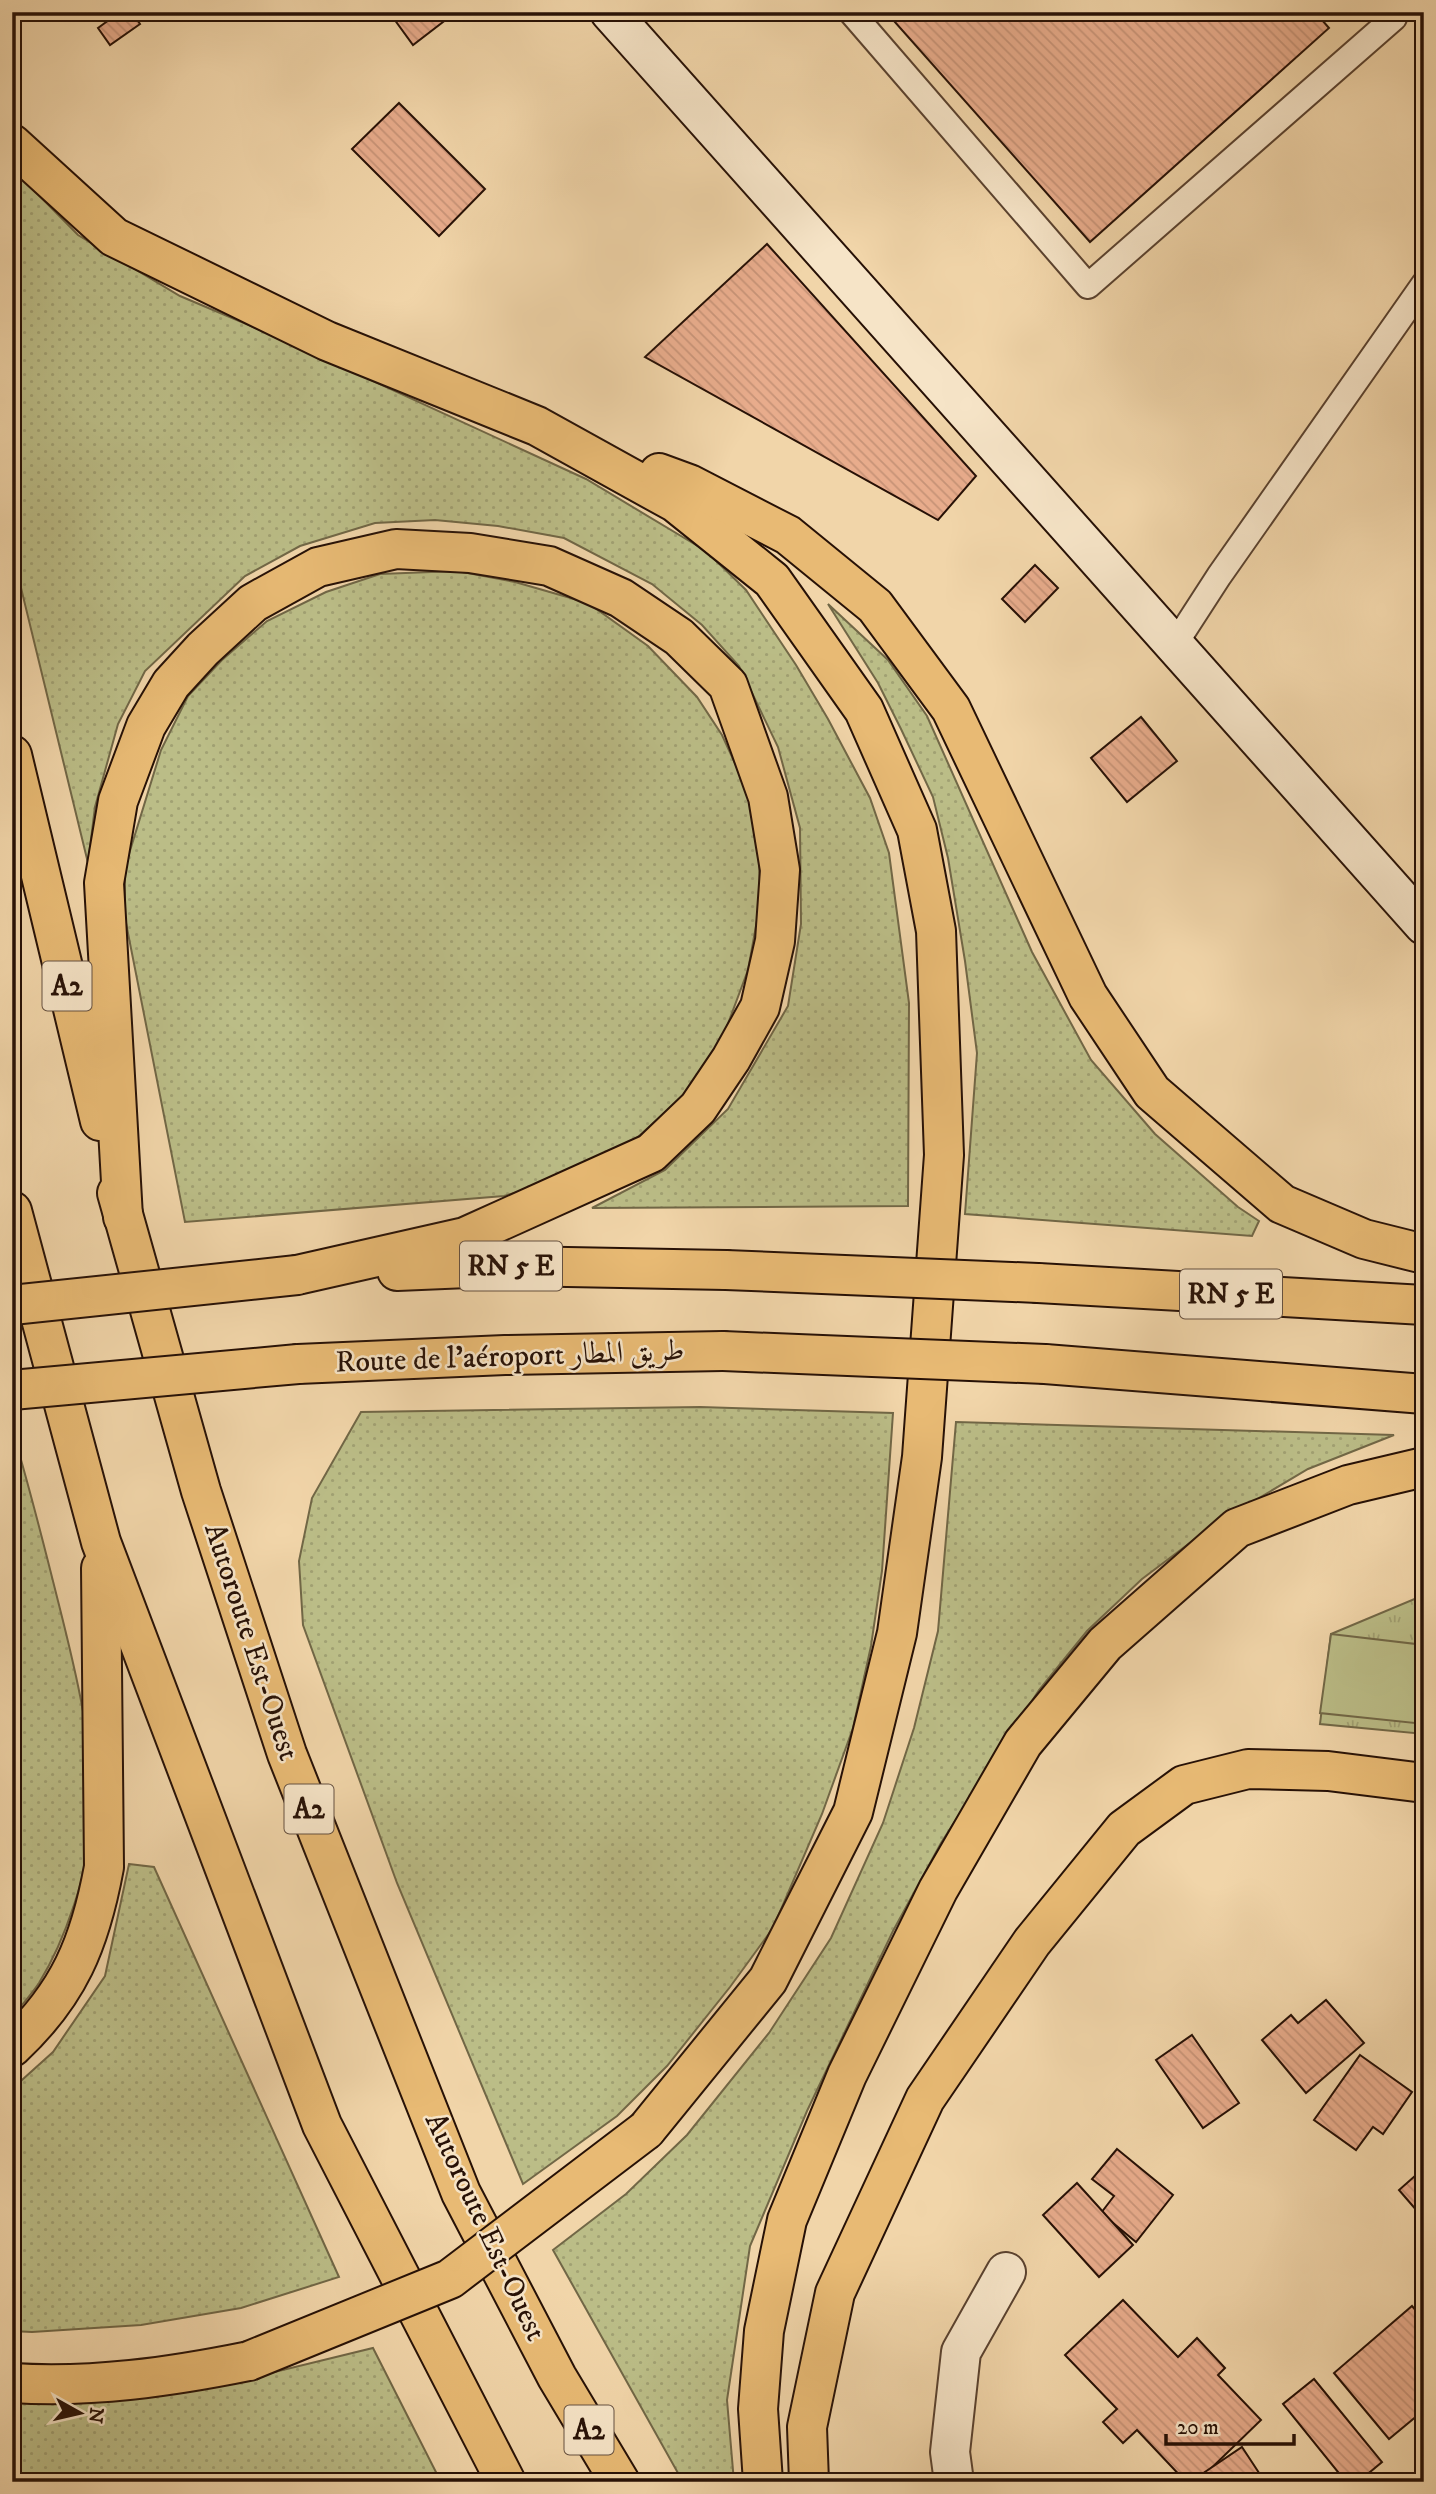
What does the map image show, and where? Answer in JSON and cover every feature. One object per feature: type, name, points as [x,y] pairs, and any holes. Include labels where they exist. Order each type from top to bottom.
[{"type":"highway","points":[[12,144],[114,237],[327,341],[689,484],[788,535],[876,606],[951,709],[1088,996],[1152,1092],[1282,1204],[1364,1239],[1424,1254]]},
{"type":"highway","points":[[12,2383],[70,2385],[130,2381],[249,2361],[450,2279],[646,2130],[768,1980],[853,1812],[897,1633],[922,1457],[944,1155],[936,931],[917,830],[864,710],[772,580],[676,503],[537,426]]},
{"type":"highway","points":[[123,1217],[104,883],[118,801],[146,726],[171,684],[203,649],[253,603],[318,567],[396,549],[470,553],[549,566],[621,598],[679,637],[728,685],[768,797],[780,870],[775,941],[760,1007],[731,1059],[698,1108],[650,1153],[465,1237],[297,1275]]},
{"type":"highway","name":"Autoroute Est-Ouest","points":[[12,755],[123,1217],[201,1491],[292,1767],[461,2193],[557,2377],[620,2482]]},
{"type":"highway","points":[[12,1210],[101,1542],[322,2125],[506,2482]]},
{"type":"highway","name":"RN 5 E","points":[[12,1304],[297,1275],[515,1266],[726,1270],[1038,1283],[1424,1305]]},
{"type":"highway","name":"Route de l'aéroport طريق المطار","points":[[12,1391],[298,1364],[505,1355],[723,1351],[1045,1364],[1424,1394]]},
{"type":"highway","points":[[763,2482],[758,2409],[764,2331],[787,2220],[846,2075],[938,1890],[1023,1743],[1105,1644],[1237,1528],[1348,1485],[1424,1468]]},
{"type":"highway","points":[[12,2048],[33,2028],[60,1992],[81,1953],[96,1911],[104,1867],[101,1542]]},
{"type":"highway","points":[[809,2482],[807,2427],[835,2293],[926,2099],[1032,1942],[1125,1829],[1184,1785],[1248,1769],[1328,1771],[1424,1783]]},
{"type":"main road","points":[[610,12],[1424,925]]},
{"type":"main road","points":[[954,2482],[950,2452],[961,2352],[1006,2272]]},
{"type":"lane","points":[[852,12],[1088,286],[1394,18],[1389,12]]},
{"type":"lane","points":[[1175,645],[1219,576],[1424,284]]},
{"type":"green space","points":[[12,168],[78,235],[180,296],[284,340],[586,479],[706,551],[746,590],[828,719],[870,798],[889,853],[909,1003],[908,1206],[592,1208],[665,1170],[728,1109],[788,1006],[801,924],[800,828],[778,747],[739,666],[702,625],[652,584],[564,538],[498,526],[435,520],[375,523],[300,546],[245,576],[145,671],[118,724],[95,807],[88,863],[12,551]]},
{"type":"green space","points":[[457,571],[515,582],[588,603],[648,646],[697,697],[722,735],[749,794],[759,847],[760,904],[748,970],[720,1045],[692,1088],[628,1146],[578,1175],[504,1196],[185,1222],[125,918],[125,867],[161,750],[188,696],[222,660],[267,621],[326,592],[380,574]]},
{"type":"green space","points":[[828,604],[888,660],[927,716],[1032,952],[1091,1060],[1155,1134],[1238,1207],[1259,1221],[1252,1236],[965,1214],[977,1053],[948,858],[933,797],[901,729],[878,683]]},
{"type":"green space","points":[[700,1407],[893,1413],[882,1571],[871,1646],[853,1728],[822,1814],[773,1928],[667,2066],[617,2116],[523,2184],[397,1883],[303,1625],[299,1561],[312,1498],[361,1412]]},
{"type":"green space","points":[[956,1422],[1394,1435],[1308,1469],[1215,1524],[1142,1579],[1087,1631],[1039,1690],[941,1843],[893,1931],[807,2111],[750,2246],[727,2400],[734,2482],[683,2482],[553,2250],[626,2194],[687,2135],[769,2033],[831,1938],[883,1823],[914,1728],[938,1631]]},
{"type":"green space","points":[[12,1446],[17,1446],[23,1465],[83,1710],[90,1766],[91,1822],[81,1883],[58,1947],[36,1987],[12,2017]]},
{"type":"green space","points":[[1424,1595],[1424,1734],[1320,1724],[1331,1634]]},
{"type":"green space","points":[[1331,1634],[1424,1645],[1424,1724],[1320,1713]]},
{"type":"green space","points":[[129,1864],[154,1867],[339,2277],[241,2308],[141,2325],[12,2331],[12,2089],[53,2052],[105,1976]]},
{"type":"green space","points":[[373,2348],[441,2482],[12,2482],[12,2396],[246,2379]]},
{"type":"building","points":[[120,12],[132,12],[140,24],[110,45],[98,28]]},
{"type":"building","points":[[389,12],[456,12],[413,45]]},
{"type":"building","points":[[886,12],[1315,12],[1329,28],[1090,242]]},
{"type":"building","points":[[399,103],[485,189],[439,236],[352,149]]},
{"type":"building","points":[[767,244],[976,476],[938,520],[645,357]]},
{"type":"building","points":[[1035,565],[1058,588],[1025,622],[1002,599]]},
{"type":"building","points":[[1141,717],[1177,761],[1127,802],[1091,758]]},
{"type":"building","points":[[1326,2000],[1364,2043],[1306,2093],[1262,2040],[1291,2015],[1298,2023]]},
{"type":"building","points":[[1192,2035],[1239,2103],[1203,2128],[1156,2060]]},
{"type":"building","points":[[1360,2055],[1412,2092],[1383,2134],[1373,2127],[1356,2150],[1314,2120]]},
{"type":"building","points":[[1117,2149],[1173,2195],[1136,2242],[1101,2213],[1114,2196],[1092,2179]]},
{"type":"building","points":[[1424,2168],[1424,2219],[1399,2190]]},
{"type":"building","points":[[1077,2183],[1133,2245],[1099,2277],[1043,2215]]},
{"type":"building","points":[[1123,2300],[1178,2357],[1197,2338],[1225,2368],[1218,2375],[1261,2420],[1197,2482],[1186,2482],[1137,2430],[1123,2443],[1103,2422],[1117,2409],[1065,2355]]},
{"type":"building","points":[[1412,2306],[1424,2320],[1424,2410],[1389,2439],[1334,2373]]},
{"type":"building","points":[[1314,2379],[1382,2462],[1358,2482],[1346,2482],[1283,2404]]},
{"type":"building","points":[[1242,2447],[1265,2482],[1203,2482],[1199,2476]]}]
